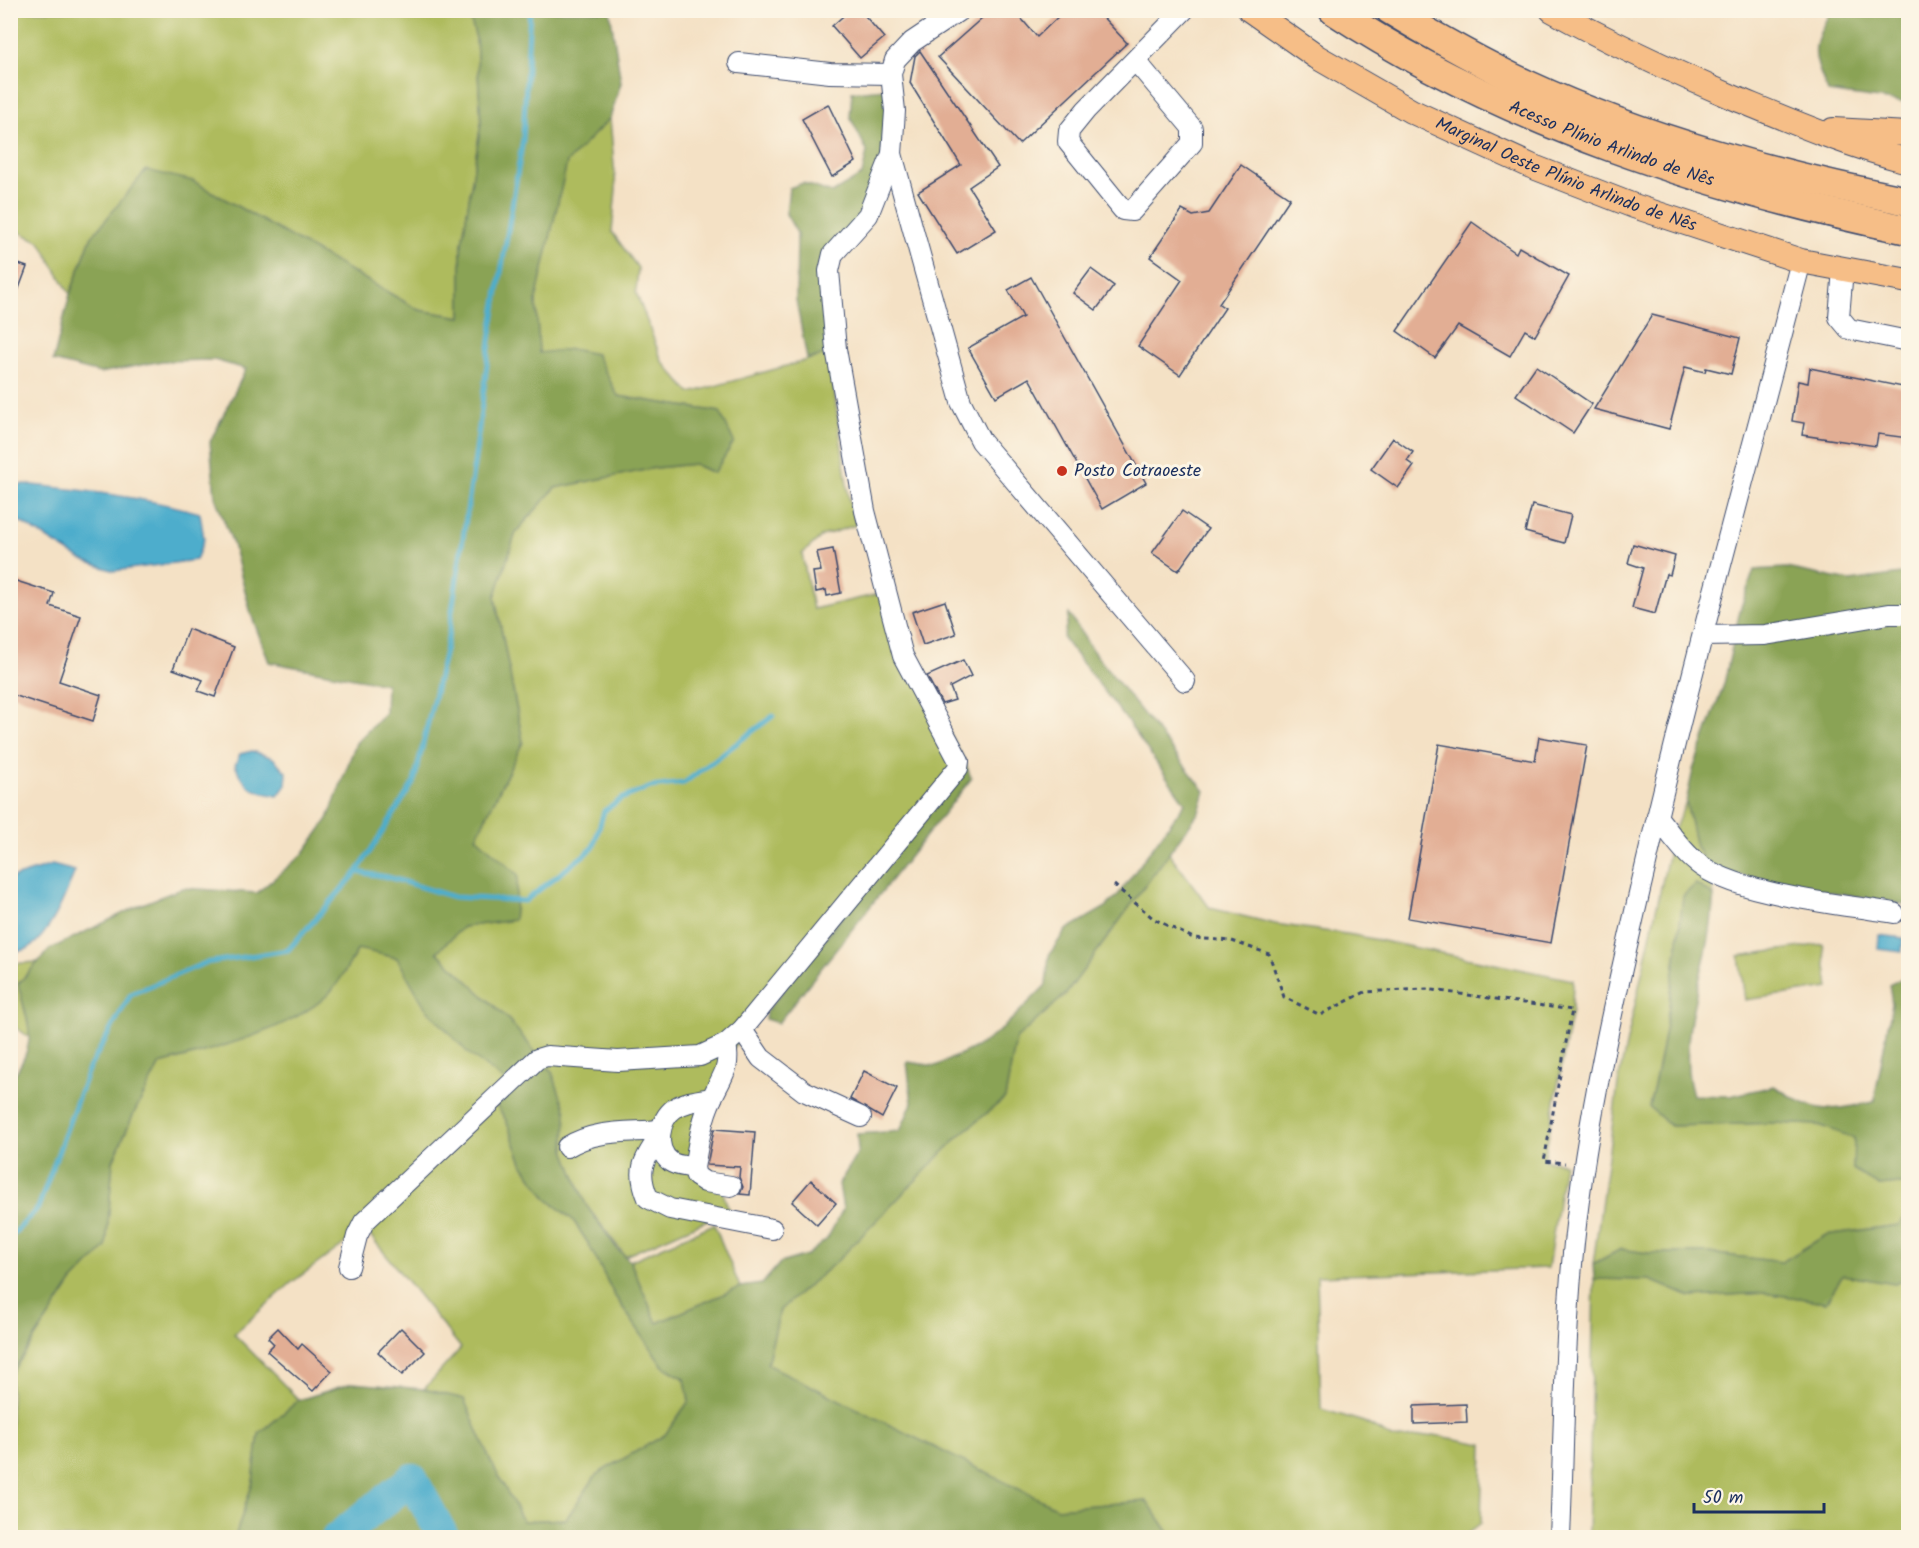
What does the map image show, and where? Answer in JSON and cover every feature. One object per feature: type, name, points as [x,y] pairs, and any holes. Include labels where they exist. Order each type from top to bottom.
[{"type":"highway","name":"Acesso Plínio Arlindo de Nês","points":[[1334,10],[1432,68],[1594,142],[1678,171],[1814,210],[1908,230]]},
{"type":"highway","name":"Acesso Plínio Arlindo de Nês","points":[[1390,10],[1448,45],[1526,84],[1601,116],[1688,145],[1827,185],[1908,201]]},
{"type":"main road","name":"Marginal Oeste Plínio Arlindo de Nês","points":[[1250,10],[1317,57],[1410,111],[1531,166],[1635,206],[1801,261],[1908,281]]},
{"type":"main road","points":[[1552,10],[1613,45],[1808,129],[1877,153],[1908,160]]},
{"type":"main road","points":[[1808,129],[1908,134]]},
{"type":"street","points":[[349,1267],[357,1236],[364,1222],[537,1059],[548,1056],[618,1061],[700,1056],[726,1044],[742,1030],[958,768],[959,761],[903,656],[865,511],[836,349],[830,271],[833,254],[868,215],[892,154],[895,111],[891,74],[895,60],[912,42],[960,10]]},
{"type":"street","points":[[1135,60],[1192,128],[1192,143],[1132,211],[1123,210],[1068,142],[1069,131],[1086,110],[1135,60],[1184,10]]},
{"type":"street","points":[[739,63],[830,73],[891,74]]},
{"type":"street","points":[[892,154],[961,402],[981,441],[1185,681]]},
{"type":"street","points":[[1560,1538],[1568,1332],[1575,1242],[1585,1166],[1626,949],[1657,817],[1801,261]]},
{"type":"street","points":[[1844,269],[1839,317],[1849,329],[1908,341]]},
{"type":"street","points":[[1703,636],[1765,636],[1889,614],[1908,614]]},
{"type":"street","points":[[1657,817],[1696,862],[1722,877],[1755,888],[1894,914]]},
{"type":"street","points":[[742,1030],[760,1058],[804,1091],[861,1117]]},
{"type":"street","points":[[726,1044],[729,1059],[727,1070],[712,1098],[694,1168],[696,1176],[705,1182],[731,1186]]},
{"type":"street","points":[[712,1098],[685,1102],[672,1110],[645,1156],[640,1180],[648,1198],[670,1209],[772,1229]]},
{"type":"street","points":[[567,1147],[590,1135],[604,1133],[660,1134]]},
{"type":"street","points":[[660,1134],[664,1155],[672,1163],[694,1168]]},
{"type":"path","points":[[1114,885],[1154,919],[1193,938],[1232,941],[1269,954],[1284,998],[1320,1015],[1365,992],[1426,989],[1572,1010],[1544,1161],[1585,1166]]},
{"type":"green space","points":[[1831,10],[1908,11],[1908,103],[1828,92],[1818,68],[1816,51],[1820,34]]},
{"type":"green space","points":[[10,11],[468,11],[476,38],[481,123],[461,250],[461,317],[419,310],[193,181],[91,238],[70,294],[40,242],[11,228]]},
{"type":"green space","points":[[468,11],[610,11],[621,83],[610,118],[567,162],[536,300],[539,353],[571,349],[596,354],[618,396],[720,412],[734,442],[714,473],[694,464],[655,468],[555,488],[516,532],[495,597],[523,742],[476,837],[518,875],[514,920],[463,927],[437,952],[508,1019],[552,1072],[566,1111],[565,1150],[586,1205],[618,1250],[630,1261],[657,1323],[740,1287],[762,1284],[780,1263],[807,1255],[827,1239],[843,1209],[839,1184],[858,1152],[857,1134],[900,1131],[912,1103],[907,1062],[936,1066],[980,1045],[1002,1029],[1046,985],[1049,955],[1066,930],[1106,907],[1118,895],[1185,803],[1125,718],[1063,638],[1069,614],[1093,651],[1205,791],[1199,812],[1066,994],[1016,1039],[1005,1098],[959,1136],[837,1261],[780,1310],[767,1364],[1057,1508],[1147,1501],[1172,1537],[235,1537],[253,1482],[259,1434],[299,1400],[352,1383],[424,1389],[464,1399],[491,1462],[523,1521],[566,1519],[597,1474],[665,1435],[689,1401],[685,1379],[663,1366],[615,1296],[588,1243],[573,1220],[547,1199],[523,1165],[506,1120],[496,1105],[513,1087],[469,1054],[425,1007],[397,958],[358,949],[333,989],[319,1003],[300,1015],[228,1045],[160,1064],[134,1113],[113,1161],[106,1247],[72,1282],[11,1374],[11,1080],[25,1055],[29,1034],[18,984],[50,949],[140,905],[183,888],[257,893],[303,854],[328,819],[356,743],[385,713],[386,684],[269,662],[251,614],[233,544],[215,497],[210,442],[246,369],[214,360],[162,361],[100,373],[53,361],[70,294],[91,238],[146,170],[193,181],[419,310],[461,317],[461,250],[481,123],[476,38]]},
{"type":"green space","points":[[885,89],[889,110],[884,152],[866,210],[826,257],[829,354],[807,359],[796,300],[797,233],[786,214],[789,188],[803,183],[832,193],[862,175],[867,151],[850,117],[852,92]]},
{"type":"green space","points":[[610,118],[616,189],[612,232],[638,268],[636,292],[662,361],[690,393],[829,354],[849,499],[856,525],[822,536],[802,554],[813,609],[878,594],[966,764],[730,1052],[690,1166],[722,1189],[730,1215],[719,1215],[625,1256],[586,1205],[565,1150],[541,1062],[508,1019],[437,952],[463,927],[514,919],[518,875],[476,838],[523,742],[495,597],[516,532],[555,488],[655,468],[694,464],[713,473],[720,412],[618,396],[571,349],[539,354],[536,300],[567,162]]},
{"type":"green space","points":[[1786,568],[1850,581],[1908,573],[1908,905],[1755,879],[1709,868],[1696,847],[1686,802],[1693,770],[1724,684],[1740,610],[1754,570]]},
{"type":"green space","points":[[966,764],[971,779],[778,1023],[765,1019],[766,1012]]},
{"type":"green space","points":[[1686,802],[1696,847],[1709,868],[1714,896],[1696,884],[1683,896],[1670,1002],[1649,1107],[1671,1126],[1774,1123],[1819,1125],[1855,1138],[1853,1169],[1879,1186],[1908,1183],[1908,1213],[1899,1225],[1826,1235],[1782,1262],[1708,1253],[1647,1253],[1621,1249],[1593,1264],[1619,1077],[1673,833]]},
{"type":"green space","points":[[1169,853],[1210,908],[1275,924],[1353,935],[1573,980],[1572,1010],[1544,1160],[1564,1163],[1548,1268],[1317,1276],[1321,1409],[1364,1422],[1394,1439],[1434,1435],[1483,1444],[1481,1523],[1463,1537],[1172,1537],[1147,1501],[1057,1508],[767,1365],[780,1310],[837,1261],[959,1136],[1005,1098],[1016,1039],[1066,994]]},
{"type":"green space","points":[[1696,884],[1714,896],[1708,942],[1694,1002],[1688,1041],[1687,1060],[1693,1095],[1730,1096],[1774,1086],[1801,1102],[1822,1108],[1844,1108],[1874,1102],[1892,1004],[1889,985],[1908,975],[1908,1183],[1879,1186],[1853,1169],[1854,1138],[1819,1125],[1774,1123],[1671,1126],[1649,1107],[1670,1002],[1683,896]]},
{"type":"green space","points":[[1823,944],[1829,988],[1745,1000],[1739,956]]},
{"type":"green space","points":[[358,949],[397,957],[426,1007],[513,1087],[497,1105],[506,1120],[523,1165],[547,1199],[573,1220],[588,1243],[615,1296],[663,1366],[685,1379],[689,1401],[665,1435],[597,1474],[566,1519],[523,1521],[491,1462],[464,1400],[424,1389],[461,1348],[365,1229],[291,1283],[234,1334],[299,1400],[259,1434],[253,1482],[235,1537],[11,1538],[11,1374],[72,1282],[106,1247],[113,1161],[134,1113],[160,1064],[201,1053],[332,990]]},
{"type":"green space","points":[[38,962],[18,984],[32,1039],[11,1024],[10,964]]},
{"type":"green space","points":[[1908,1213],[1908,1277],[1895,1284],[1843,1275],[1826,1302],[1765,1293],[1690,1297],[1650,1280],[1594,1279],[1593,1264],[1621,1249],[1647,1253],[1708,1253],[1782,1262],[1826,1235],[1899,1225]]},
{"type":"green space","points":[[714,1224],[740,1287],[657,1323],[630,1261]]},
{"type":"green space","points":[[1843,1275],[1895,1284],[1908,1277],[1908,1537],[1588,1538],[1594,1279],[1650,1280],[1690,1297],[1765,1293],[1826,1302]]},
{"type":"water","points":[[24,484],[135,498],[200,513],[204,539],[196,560],[114,571],[82,560],[11,516],[11,487]]},
{"type":"water","points":[[252,751],[273,758],[287,773],[286,785],[278,796],[256,791],[243,780],[235,765],[240,754]]},
{"type":"water","points":[[52,865],[75,871],[62,902],[51,923],[37,941],[27,949],[11,952],[11,881],[14,877]]},
{"type":"water","points":[[1879,935],[1903,938],[1902,952],[1878,949]]},
{"type":"building","points":[[850,10],[860,10],[884,38],[860,58],[832,26]]},
{"type":"building","points":[[991,10],[1014,10],[1037,37],[1065,10],[1096,10],[1127,43],[1019,144],[938,57]]},
{"type":"building","points":[[920,51],[998,167],[969,187],[996,230],[957,254],[918,192],[961,165],[910,83],[915,56]]},
{"type":"building","points":[[828,104],[856,162],[832,177],[802,119]]},
{"type":"building","points":[[1241,165],[1290,198],[1219,304],[1225,308],[1180,375],[1138,346],[1182,280],[1150,257],[1182,210],[1193,216],[1209,213]]},
{"type":"building","points":[[1472,222],[1516,253],[1519,247],[1569,276],[1535,336],[1525,330],[1510,356],[1458,326],[1435,358],[1397,331]]},
{"type":"building","points":[[10,261],[27,267],[12,307],[10,306]]},
{"type":"building","points":[[1091,269],[1114,286],[1096,310],[1073,293]]},
{"type":"building","points":[[1031,277],[1146,483],[1102,509],[1029,378],[996,397],[968,348],[1023,317],[1008,290]]},
{"type":"building","points":[[1652,315],[1740,338],[1731,374],[1706,368],[1705,372],[1685,367],[1669,429],[1594,409]]},
{"type":"building","points":[[1536,366],[1592,404],[1573,433],[1516,395]]},
{"type":"building","points":[[1810,368],[1908,388],[1908,438],[1878,434],[1876,446],[1802,435],[1804,423],[1792,421],[1798,381],[1808,383]]},
{"type":"building","points":[[1393,438],[1413,452],[1407,461],[1414,466],[1398,488],[1371,469]]},
{"type":"building","points":[[1532,505],[1571,515],[1564,543],[1525,532]]},
{"type":"building","points":[[1182,511],[1208,529],[1178,571],[1152,553]]},
{"type":"building","points":[[1633,544],[1675,556],[1670,575],[1666,574],[1655,614],[1632,608],[1643,568],[1628,563]]},
{"type":"building","points":[[833,549],[841,593],[827,596],[826,590],[816,592],[813,572],[821,571],[817,552]]},
{"type":"building","points":[[10,579],[54,593],[50,606],[81,616],[59,681],[101,695],[93,721],[10,694]]},
{"type":"building","points":[[945,601],[956,634],[923,645],[912,612]]},
{"type":"building","points":[[188,629],[234,647],[215,697],[198,691],[203,680],[173,669]]},
{"type":"building","points":[[963,660],[971,676],[950,687],[955,700],[942,704],[927,676]]},
{"type":"building","points":[[1539,737],[1587,745],[1551,943],[1408,918],[1439,744],[1535,761]]},
{"type":"building","points":[[864,1071],[897,1088],[882,1118],[850,1099]]},
{"type":"building","points":[[714,1129],[755,1132],[750,1195],[740,1194],[743,1187],[739,1177],[740,1167],[707,1165]]},
{"type":"building","points":[[811,1180],[836,1203],[817,1225],[792,1202]]},
{"type":"building","points":[[278,1328],[298,1349],[302,1344],[332,1371],[313,1391],[267,1351],[274,1344],[268,1338]]},
{"type":"building","points":[[401,1328],[425,1352],[402,1375],[378,1352]]},
{"type":"building","points":[[1466,1404],[1467,1422],[1414,1424],[1414,1406]]},
{"type":"waterway","points":[[10,1238],[38,1208],[88,1070],[131,994],[205,963],[288,950],[357,872],[414,782],[448,638],[491,333],[523,139],[530,10]]},
{"type":"waterway","points":[[357,872],[388,877],[454,897],[525,901],[593,848],[604,811],[621,799],[651,787],[684,783],[773,716]]},
{"type":"waterway","points":[[337,1538],[412,1479],[444,1538]]},
{"type":"place","name":"Posto Cotraoeste","points":[[1062,471]]}]
